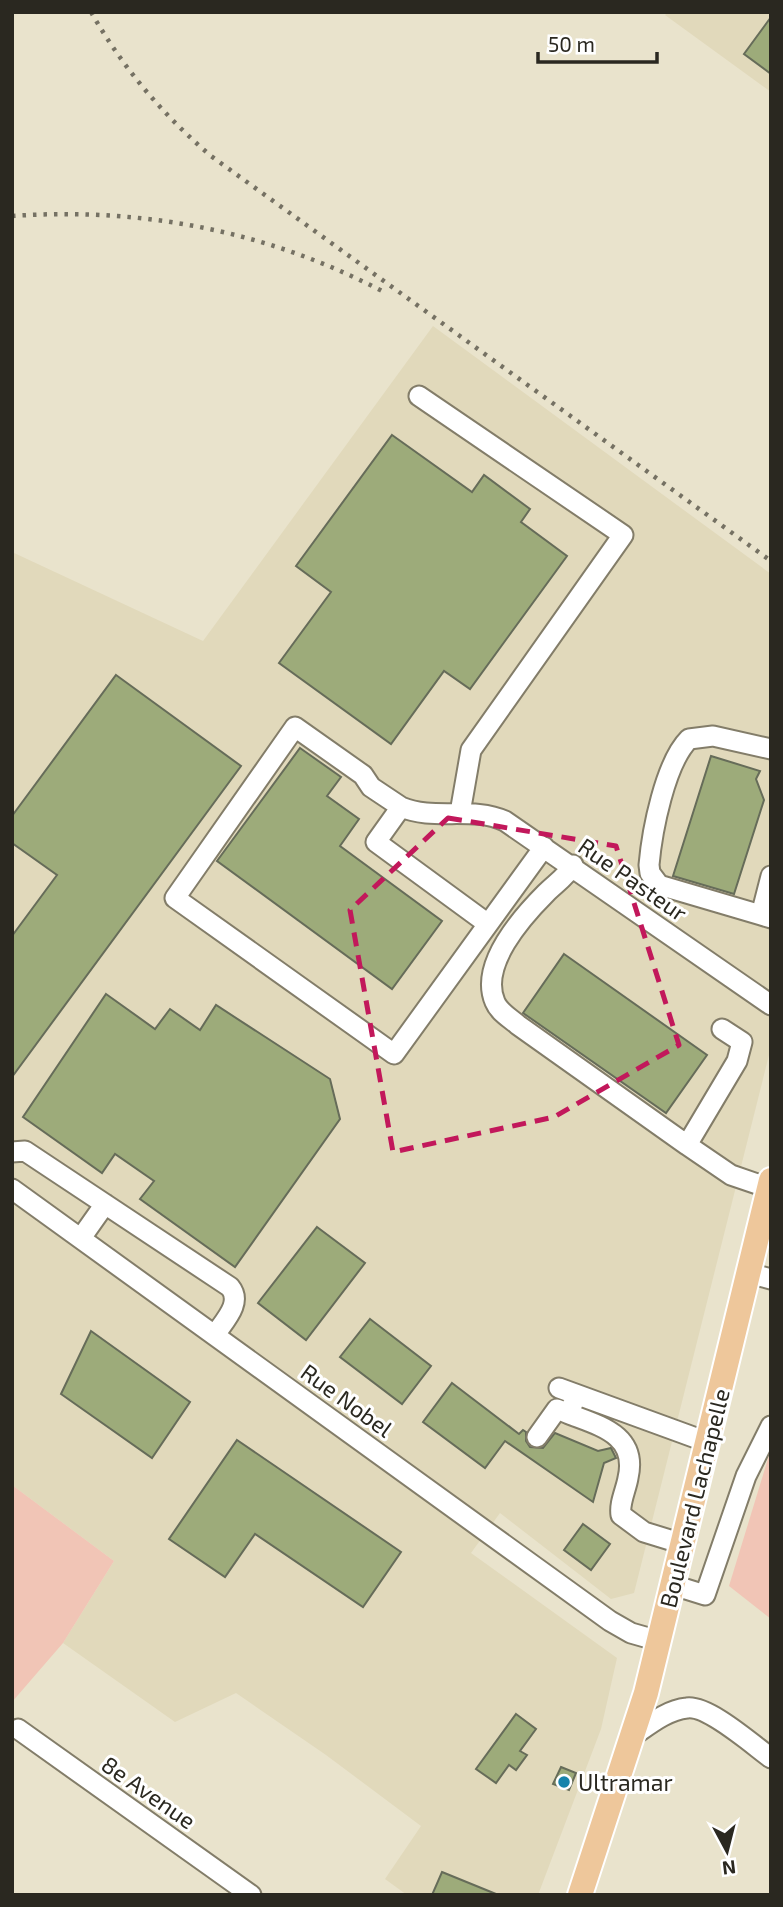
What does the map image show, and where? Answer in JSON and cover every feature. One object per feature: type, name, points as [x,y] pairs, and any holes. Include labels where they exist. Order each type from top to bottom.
[{"type":"main road","name":"Boulevard Lachapelle","points":[[580,1895],[634,1735],[707,1442],[760,1276],[770,1184]]},
{"type":"main road","name":"Boulevard Lachapelle","points":[[565,1895],[607,1814]]},
{"type":"street","points":[[419,396],[623,535],[471,750],[460,813]]},
{"type":"street","points":[[488,924],[376,842],[401,807],[372,787],[363,775],[295,727],[175,898],[394,1054],[488,924],[544,846]]},
{"type":"street","points":[[771,750],[713,736],[689,739],[678,754],[669,774],[649,865],[650,873],[659,885],[766,916],[771,876]]},
{"type":"street","name":"Rue Pasteur","points":[[401,807],[416,812],[496,817],[573,865],[771,1005]]},
{"type":"street","points":[[573,865],[569,873],[543,895],[495,958],[491,975],[493,999],[503,1013],[518,1025],[731,1175],[770,1184]]},
{"type":"street","points":[[687,1145],[737,1061],[742,1042],[722,1029]]},
{"type":"street","points":[[12,1152],[25,1152],[230,1287],[236,1298],[235,1305],[215,1335]]},
{"type":"street","name":"Rue Nobel","points":[[12,1189],[610,1621],[631,1633],[659,1641]]},
{"type":"street","points":[[80,1238],[105,1204]]},
{"type":"street","points":[[569,1414],[568,1392],[707,1442]]},
{"type":"street","points":[[537,1437],[557,1409],[611,1431],[623,1442],[630,1466],[621,1515],[644,1532],[683,1544]]},
{"type":"street","points":[[673,1585],[705,1595],[746,1476],[771,1426]]},
{"type":"street","points":[[634,1735],[669,1713],[689,1707],[702,1709],[771,1758]]},
{"type":"street","name":"8e Avenue","points":[[18,1729],[251,1895]]},
{"type":"highlighted area","points":[[448,818],[616,846],[679,1045],[554,1117],[393,1152],[350,910]]},
{"type":"shaded area","points":[[668,12],[771,12],[771,92],[665,15]]},
{"type":"shaded area","points":[[433,326],[771,574],[771,1047],[634,1593],[611,1599],[500,1513],[471,1553],[617,1658],[601,1729],[538,1895],[407,1895],[385,1879],[421,1826],[326,1755],[236,1693],[175,1722],[63,1643],[114,1561],[12,1485],[12,552],[203,641]]},
{"type":"shaded area","points":[[771,1449],[771,1619],[729,1586]]},
{"type":"shaded area","points":[[12,1485],[114,1561],[63,1643],[12,1702]]},
{"type":"building","points":[[771,17],[771,74],[744,54]]},
{"type":"building","points":[[392,435],[472,492],[484,475],[530,509],[521,522],[567,556],[470,689],[444,671],[391,744],[279,663],[331,592],[296,566]]},
{"type":"building","points":[[116,675],[241,766],[12,1077],[12,936],[57,875],[12,843],[12,816]]},
{"type":"building","points":[[300,748],[341,777],[327,796],[359,819],[340,846],[442,921],[392,989],[217,861]]},
{"type":"building","points":[[711,756],[760,771],[756,779],[764,800],[734,894],[673,876]]},
{"type":"building","points":[[564,954],[707,1055],[666,1113],[523,1013]]},
{"type":"building","points":[[106,994],[155,1029],[170,1009],[200,1030],[216,1005],[330,1079],[340,1119],[235,1267],[140,1199],[154,1181],[115,1154],[102,1173],[23,1117]]},
{"type":"building","points":[[317,1227],[365,1263],[306,1340],[258,1303]]},
{"type":"building","points":[[370,1319],[431,1366],[402,1404],[340,1357]]},
{"type":"building","points":[[91,1331],[190,1402],[152,1458],[61,1394]]},
{"type":"building","points":[[452,1383],[519,1434],[523,1430],[526,1432],[526,1441],[530,1447],[543,1448],[555,1433],[598,1451],[611,1448],[616,1458],[604,1463],[593,1502],[505,1441],[485,1468],[423,1422]]},
{"type":"building","points":[[237,1440],[401,1552],[363,1607],[255,1534],[225,1577],[169,1539]]},
{"type":"building","points":[[583,1524],[610,1544],[591,1570],[564,1550]]},
{"type":"building","points":[[516,1714],[536,1729],[520,1751],[527,1755],[516,1770],[509,1765],[496,1783],[476,1769]]},
{"type":"building","points":[[561,1767],[576,1773],[569,1790],[553,1784]]},
{"type":"building","points":[[442,1872],[496,1894],[496,1895],[432,1895]]},
{"type":"railway","points":[[91,12],[116,52],[145,89],[176,124],[211,156],[771,561]]},
{"type":"railway","points":[[12,216],[108,215],[203,228],[294,253],[382,291]]},
{"type":"place","name":"Ultramar","points":[[564,1782]]}]
